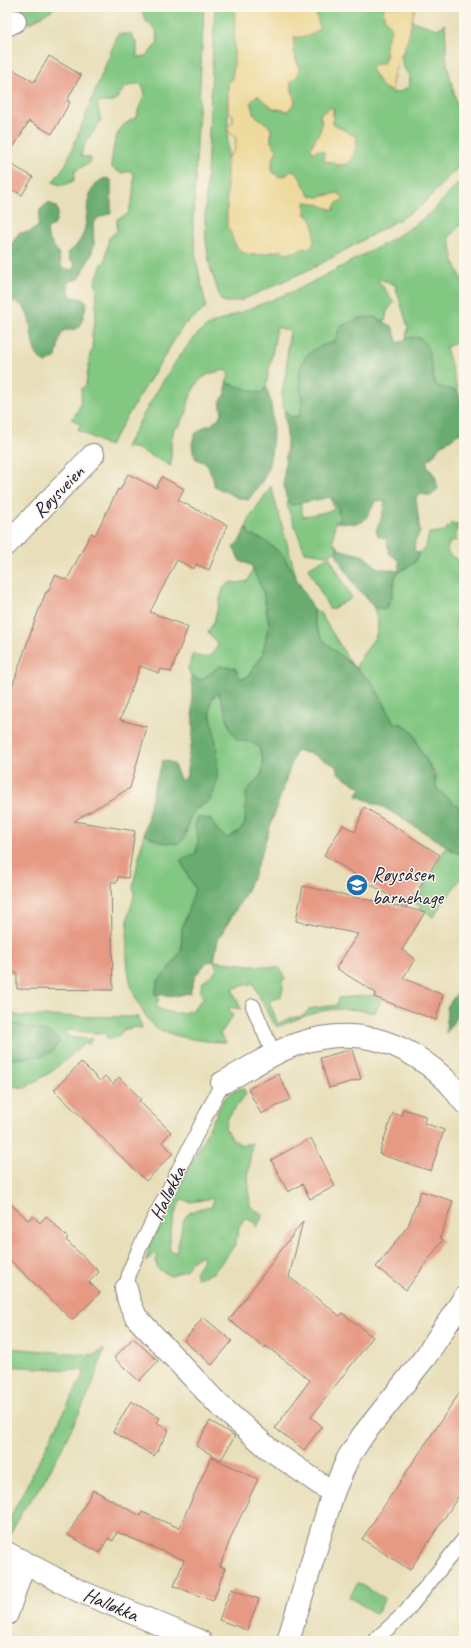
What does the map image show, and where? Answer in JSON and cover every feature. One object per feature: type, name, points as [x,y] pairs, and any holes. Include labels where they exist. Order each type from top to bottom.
[{"type":"street","name":"Røysveien","points":[[7,544],[93,456]]},
{"type":"street","name":"Halløkka","points":[[222,1083],[295,1044],[325,1035],[352,1034],[385,1041],[418,1057],[446,1079],[464,1102]]},
{"type":"street","name":"Halløkka","points":[[126,1289],[129,1301],[136,1317],[219,1405],[268,1448],[333,1493]]},
{"type":"street","points":[[288,1641],[333,1493],[348,1458],[363,1435],[426,1356],[464,1298]]},
{"type":"street","name":"Halløkka","points":[[7,1614],[16,1558],[77,1590],[200,1641]]},
{"type":"lane","points":[[253,1006],[274,1055]]},
{"type":"lane","name":"Halløkka","points":[[126,1289],[130,1270],[140,1247],[222,1083]]},
{"type":"lane","points":[[374,1641],[404,1613],[464,1539]]},
{"type":"green space","points":[[20,7],[56,7],[29,24]]},
{"type":"green space","points":[[140,7],[204,7],[193,222],[196,259],[206,306],[201,312],[183,326],[109,446],[78,430],[80,424],[71,419],[80,406],[81,389],[86,385],[90,354],[93,349],[92,333],[95,322],[97,291],[95,282],[102,264],[105,261],[109,238],[117,231],[117,219],[128,214],[133,196],[134,174],[130,171],[121,173],[111,167],[114,146],[119,131],[123,126],[137,116],[145,92],[140,83],[125,87],[114,102],[100,102],[97,105],[101,120],[86,143],[81,156],[91,158],[89,163],[75,171],[74,180],[69,183],[61,185],[53,182],[66,164],[118,34],[131,34],[137,43],[137,57],[146,56],[158,43],[156,29],[147,23]]},
{"type":"green space","points":[[215,7],[235,7],[235,59],[232,78],[228,84],[227,227],[230,229],[237,247],[242,252],[255,255],[281,250],[285,252],[313,246],[314,235],[305,209],[305,202],[317,204],[334,210],[337,203],[343,199],[329,194],[319,197],[310,196],[292,170],[287,175],[278,177],[271,171],[272,161],[276,150],[271,142],[271,130],[268,125],[253,114],[251,102],[257,95],[274,109],[288,111],[295,102],[290,82],[300,68],[293,48],[294,37],[317,16],[314,7],[384,7],[385,19],[392,28],[385,46],[387,54],[383,64],[376,64],[371,69],[382,86],[393,93],[402,91],[409,86],[410,81],[408,74],[402,65],[402,57],[412,21],[437,29],[445,24],[447,64],[456,101],[464,119],[464,161],[422,205],[317,266],[242,300],[228,302],[221,300],[210,267],[206,242],[205,216]],"holes":[[[334,109],[333,124],[356,137],[356,147],[348,164],[337,165],[333,162],[328,162],[324,151],[318,150],[313,142],[321,129],[320,114]]]},
{"type":"green space","points":[[464,177],[464,221],[449,237],[454,262],[464,283],[464,340],[446,347],[458,391],[443,388],[435,384],[431,365],[420,338],[406,338],[408,327],[395,285],[380,279],[378,280],[394,302],[387,311],[385,321],[367,317],[352,321],[340,327],[334,342],[323,345],[299,375],[303,406],[299,416],[290,417],[283,404],[282,393],[290,331],[277,327],[266,387],[261,393],[226,383],[229,376],[227,370],[207,375],[195,386],[188,402],[187,412],[180,426],[174,428],[171,442],[171,466],[138,449],[126,447],[152,399],[175,363],[198,334],[209,325],[299,289],[384,244],[413,226],[434,210]]},
{"type":"green space","points":[[105,178],[111,180],[111,213],[98,218],[93,224],[94,244],[91,256],[79,279],[69,281],[68,288],[71,297],[84,299],[87,303],[80,327],[73,330],[64,330],[60,337],[56,357],[46,363],[39,357],[35,350],[32,341],[30,322],[27,313],[22,306],[14,301],[7,310],[7,251],[19,233],[28,232],[38,227],[40,210],[48,203],[56,206],[58,212],[55,224],[47,229],[48,237],[58,253],[62,268],[73,270],[75,264],[70,260],[68,253],[78,244],[83,234],[90,193],[96,185]]},
{"type":"green space","points":[[374,317],[392,326],[398,343],[409,338],[417,337],[423,341],[430,356],[435,384],[443,388],[458,391],[464,415],[464,434],[460,433],[439,447],[434,455],[427,461],[427,466],[435,476],[438,489],[431,496],[421,494],[416,497],[420,533],[415,541],[414,551],[419,553],[415,562],[399,572],[395,577],[392,597],[386,609],[374,608],[365,596],[357,589],[337,556],[337,546],[341,550],[364,556],[378,568],[399,571],[399,561],[389,553],[387,539],[378,536],[376,530],[381,519],[385,502],[376,500],[364,521],[360,523],[339,522],[337,506],[331,497],[291,505],[287,499],[284,483],[287,441],[284,410],[290,417],[299,416],[302,406],[302,399],[299,378],[302,363],[305,357],[316,348],[334,342],[340,327],[359,318]]},
{"type":"green space","points":[[226,383],[261,393],[266,387],[269,397],[273,420],[273,433],[268,469],[264,478],[248,500],[238,498],[214,486],[213,477],[207,464],[196,459],[193,452],[192,443],[195,434],[204,427],[211,425],[222,414],[220,401],[226,394]]},
{"type":"green space","points":[[271,486],[296,576],[277,550],[258,537],[249,534],[246,527],[251,516]]},
{"type":"green space","points":[[331,497],[337,506],[338,511],[339,522],[335,522],[333,543],[337,546],[337,552],[326,555],[305,552],[288,509],[287,501],[291,505],[300,503],[303,517],[334,510]]},
{"type":"green space","points":[[451,524],[457,524],[456,541],[450,542],[447,549],[449,555],[459,560],[461,565],[457,580],[460,590],[456,617],[456,636],[464,645],[464,817],[462,810],[437,789],[435,774],[420,749],[416,738],[402,724],[394,723],[374,687],[356,669],[377,630],[378,624],[374,608],[386,609],[392,597],[395,577],[399,572],[415,562],[419,553],[426,546],[429,533],[443,532]]},
{"type":"green space","points":[[246,527],[249,534],[266,541],[283,555],[314,609],[314,622],[320,635],[326,643],[371,681],[394,723],[401,724],[413,732],[432,772],[437,789],[462,810],[464,817],[464,857],[385,808],[357,796],[361,788],[338,773],[336,766],[314,755],[296,750],[254,875],[245,894],[218,940],[214,961],[207,962],[195,976],[190,993],[174,996],[155,994],[158,980],[169,969],[181,951],[182,929],[195,889],[180,860],[196,853],[198,839],[195,825],[198,817],[210,819],[217,830],[227,838],[238,832],[245,824],[246,792],[262,774],[263,761],[259,747],[251,742],[237,740],[230,729],[226,710],[218,693],[212,699],[210,706],[210,715],[217,750],[217,775],[215,790],[211,799],[193,811],[184,837],[179,844],[160,842],[144,834],[154,787],[163,760],[173,763],[181,781],[187,776],[187,764],[193,732],[191,676],[201,680],[220,666],[235,668],[240,678],[246,678],[262,656],[269,624],[263,592],[251,565],[240,561],[233,547],[240,540]]},
{"type":"green space","points":[[329,556],[352,598],[330,610],[308,568]]},
{"type":"green space","points":[[253,569],[263,592],[269,624],[262,656],[246,678],[240,678],[235,668],[220,666],[201,680],[191,676],[188,668],[193,653],[201,657],[208,656],[214,652],[218,644],[208,632],[214,622],[223,588],[231,582],[238,583],[248,581]]},
{"type":"green space","points":[[314,609],[320,613],[354,668],[332,649],[321,636],[317,628]]},
{"type":"green space","points":[[218,692],[237,740],[251,742],[259,747],[263,761],[262,774],[247,792],[245,824],[238,832],[227,838],[217,830],[210,819],[198,817],[195,825],[198,839],[196,853],[180,860],[195,889],[182,929],[181,951],[169,969],[158,980],[155,994],[159,997],[156,1007],[174,1013],[183,1013],[193,1010],[195,1006],[204,998],[200,993],[202,983],[217,970],[214,961],[280,968],[285,979],[282,980],[283,987],[281,997],[269,1001],[278,1024],[290,1018],[303,1016],[309,1009],[337,1005],[338,998],[375,995],[374,996],[381,1000],[375,1013],[360,1010],[335,1009],[314,1013],[277,1027],[271,1020],[253,983],[232,989],[241,1009],[228,1007],[233,1016],[220,1034],[227,1042],[216,1042],[188,1038],[162,1031],[152,1025],[139,1005],[130,981],[127,945],[128,919],[134,895],[133,886],[144,834],[151,837],[185,839],[189,820],[194,810],[203,806],[212,797],[217,778],[216,743],[210,711],[211,700]]},
{"type":"green space","points":[[446,847],[464,857],[464,874],[433,917],[415,903]]},
{"type":"green space","points":[[464,983],[464,1006],[446,1033],[447,1007]]},
{"type":"green space","points":[[7,1011],[18,1016],[138,1017],[142,1028],[134,1027],[123,1030],[116,1038],[112,1039],[107,1039],[107,1034],[65,1030],[67,1037],[93,1039],[89,1044],[84,1044],[54,1070],[25,1088],[14,1086],[7,1081],[7,1057],[11,1059],[50,1033],[7,1022]]},
{"type":"green space","points":[[7,1022],[50,1033],[60,1041],[52,1052],[42,1056],[11,1059],[7,1057]]},
{"type":"green space","points":[[243,1088],[246,1094],[228,1118],[225,1128],[232,1139],[242,1145],[252,1143],[248,1174],[250,1206],[263,1215],[257,1227],[252,1221],[244,1218],[239,1228],[235,1245],[213,1273],[197,1278],[195,1272],[204,1259],[201,1255],[192,1261],[187,1269],[170,1276],[157,1268],[157,1255],[154,1253],[146,1262],[149,1246],[224,1099],[230,1093]],"holes":[[[213,1198],[212,1206],[192,1212],[187,1216],[182,1226],[176,1252],[170,1251],[172,1224],[181,1199],[191,1202]]]},
{"type":"green space","points":[[7,1348],[94,1355],[104,1349],[91,1389],[59,1454],[42,1484],[23,1510],[9,1537],[9,1520],[85,1371],[7,1366]]},
{"type":"green space","points":[[358,1583],[385,1599],[376,1614],[349,1597]]},
{"type":"sand","points":[[235,7],[314,7],[320,28],[308,36],[294,37],[294,52],[299,71],[297,76],[290,82],[295,102],[288,111],[273,108],[257,95],[251,102],[253,114],[268,125],[271,130],[271,142],[277,150],[272,161],[272,171],[278,177],[287,175],[292,170],[300,178],[310,196],[319,197],[339,193],[344,199],[337,203],[334,210],[310,202],[305,202],[305,214],[309,217],[314,229],[313,246],[287,254],[281,250],[255,255],[242,252],[237,247],[230,229],[227,227],[227,158],[235,149],[236,138],[229,132],[227,126],[233,123],[233,115],[228,112],[228,84],[232,79],[234,65]]},
{"type":"sand","points":[[384,7],[415,7],[408,38],[393,79],[393,93],[382,86],[371,69],[376,64],[383,64],[387,54],[385,46],[392,28],[385,19]]},
{"type":"sand","points":[[333,107],[333,124],[356,137],[355,151],[348,164],[337,165],[333,162],[324,161],[324,151],[318,150],[313,152],[311,149],[321,129],[320,114]]},
{"type":"building","points":[[49,56],[81,75],[67,100],[70,102],[52,134],[29,121],[7,158],[7,82],[14,70],[34,82]]},
{"type":"building","points":[[7,162],[33,177],[22,195],[7,187]]},
{"type":"building","points":[[128,474],[156,488],[162,477],[184,489],[178,500],[227,525],[209,570],[196,564],[194,569],[177,560],[150,612],[188,627],[171,672],[161,669],[159,673],[140,666],[120,720],[147,727],[130,788],[74,821],[135,831],[128,878],[118,877],[117,882],[111,882],[113,990],[17,989],[17,973],[7,973],[7,689],[11,690],[35,620],[46,592],[48,592],[55,575],[67,580],[91,533],[95,535],[118,489],[120,490]]},
{"type":"building","points":[[364,807],[440,855],[407,907],[324,855],[343,825],[355,832]]},
{"type":"building","points":[[303,886],[425,912],[402,950],[415,959],[403,978],[443,995],[436,1020],[374,997],[376,993],[336,968],[358,934],[296,921]]},
{"type":"building","points":[[352,1049],[361,1079],[329,1088],[320,1058]]},
{"type":"building","points":[[81,1062],[100,1081],[105,1076],[113,1084],[119,1077],[141,1099],[139,1101],[171,1132],[162,1142],[173,1153],[146,1181],[54,1090]]},
{"type":"building","points":[[278,1074],[291,1099],[261,1114],[248,1089]]},
{"type":"building","points":[[403,1109],[426,1116],[424,1123],[444,1130],[431,1171],[379,1154],[393,1113],[401,1116]]},
{"type":"building","points":[[311,1138],[335,1186],[310,1199],[302,1184],[288,1192],[271,1160]]},
{"type":"building","points":[[421,1191],[453,1201],[440,1238],[443,1240],[406,1290],[376,1267],[408,1226]]},
{"type":"building","points":[[7,1200],[28,1220],[33,1216],[40,1223],[46,1216],[68,1238],[66,1240],[99,1272],[89,1282],[100,1293],[72,1320],[7,1257]]},
{"type":"building","points":[[303,1221],[289,1277],[340,1316],[342,1313],[373,1337],[311,1417],[322,1426],[304,1450],[275,1428],[310,1380],[229,1320]]},
{"type":"building","points":[[203,1317],[232,1341],[212,1365],[184,1341]]},
{"type":"building","points":[[133,1338],[158,1361],[139,1381],[114,1358]]},
{"type":"building","points":[[464,1386],[464,1488],[410,1570],[362,1539]]},
{"type":"building","points":[[131,1401],[160,1418],[157,1423],[169,1430],[154,1456],[113,1432]]},
{"type":"building","points":[[210,1421],[235,1436],[221,1460],[196,1446]]},
{"type":"building","points":[[211,1457],[258,1479],[232,1535],[220,1566],[225,1568],[213,1601],[174,1586],[184,1560],[117,1532],[113,1541],[108,1538],[100,1553],[68,1535],[93,1490],[141,1516],[142,1512],[179,1528]]},
{"type":"building","points":[[231,1589],[259,1599],[247,1630],[219,1620]]},
{"type":"place","name":"Røysåsen barnehage","points":[[357,885]]}]
